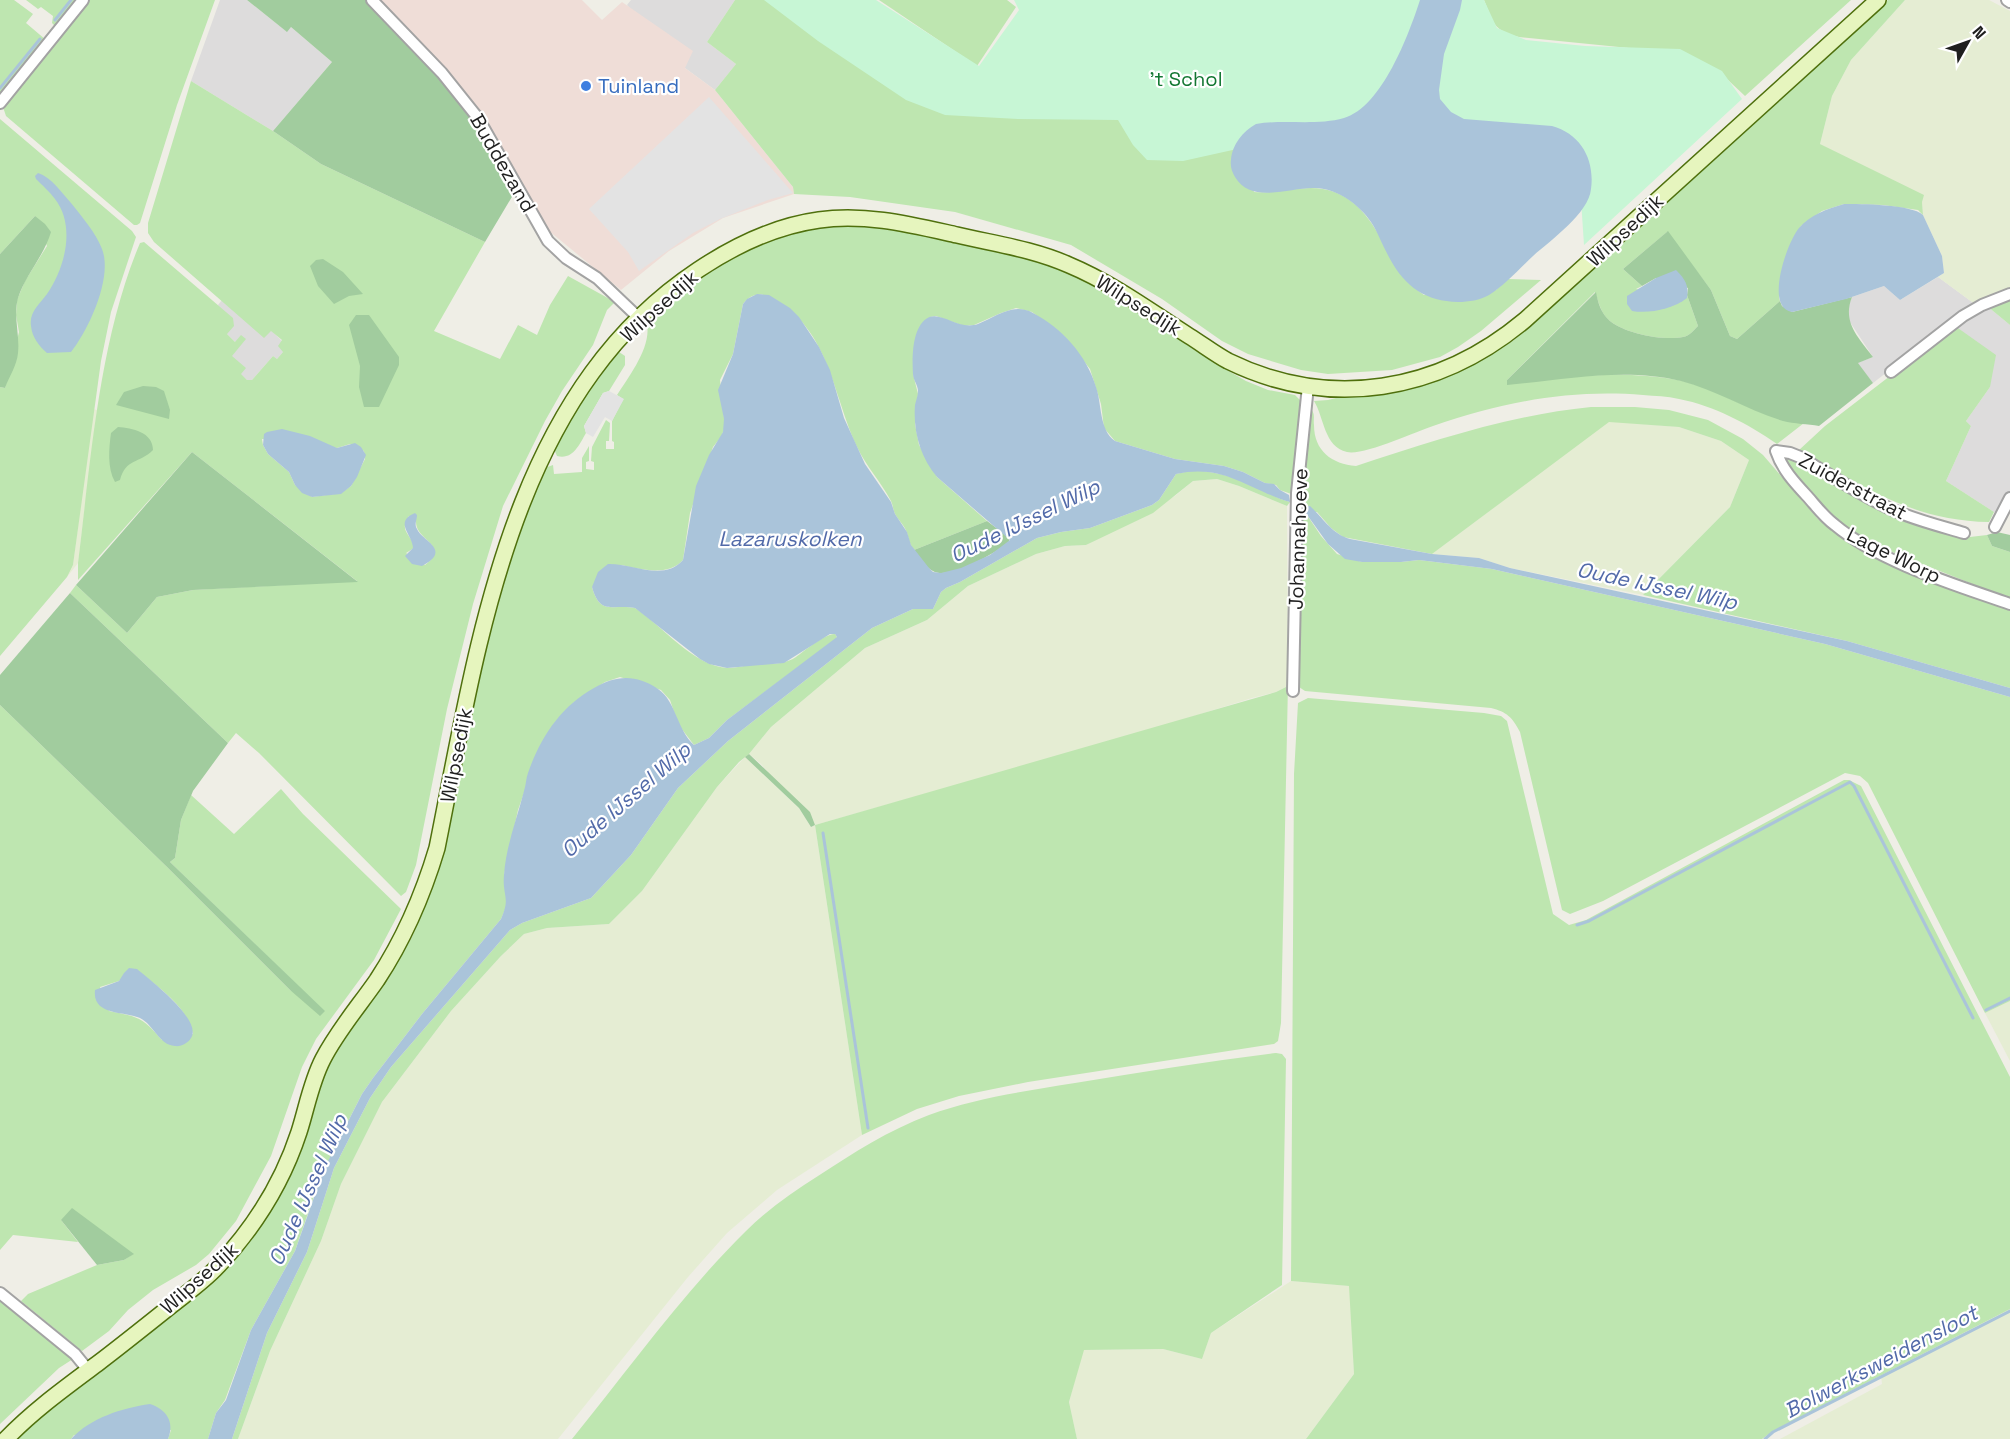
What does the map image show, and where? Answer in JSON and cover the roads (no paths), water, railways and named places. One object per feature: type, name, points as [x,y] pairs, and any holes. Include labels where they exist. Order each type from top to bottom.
[{"type":"main road","name":"Wilpsedijk","points":[[6,1439],[50,1398],[214,1269],[254,1223],[278,1186],[320,1065],[328,1049],[376,982],[400,942],[426,883],[437,848],[480,634],[506,546],[520,510],[550,443],[570,406],[600,363],[640,319],[679,283],[724,253],[786,227],[817,220],[862,218],[1004,244],[1066,264],[1102,280],[1225,359],[1264,376],[1308,386],[1351,390],[1413,380],[1447,369],[1492,346],[1557,293],[1878,0]]},
{"type":"street","points":[[0,103],[83,0]]},
{"type":"street","name":"Buddezand","points":[[372,0],[442,73],[478,118],[546,238],[566,258],[597,278],[640,319]]},
{"type":"street","points":[[1892,372],[1963,316],[1982,305],[2010,294]]},
{"type":"street","name":"Johannahoeve","points":[[1293,692],[1298,493],[1308,386]]},
{"type":"street","name":"Zuiderstraat","points":[[1776,451],[1800,457],[1892,510],[1911,518],[1964,533]]},
{"type":"street","name":"Lage Worp","points":[[1776,451],[1780,463],[1791,478],[1826,517],[1847,534],[1916,570],[2010,604]]},
{"type":"street","points":[[1995,527],[2010,498]]},
{"type":"street","points":[[0,1293],[75,1354],[88,1370]]},
{"type":"water","points":[[1420,0],[1462,0],[1444,54],[1439,90],[1440,99],[1451,112],[1464,119],[1552,126],[1562,130],[1578,142],[1591,168],[1589,198],[1577,217],[1501,287],[1486,297],[1470,301],[1436,299],[1410,285],[1396,269],[1370,220],[1358,207],[1341,195],[1319,188],[1261,193],[1242,185],[1235,177],[1231,167],[1236,144],[1247,130],[1256,124],[1333,120],[1344,118],[1358,111],[1382,85],[1392,68]]},
{"type":"water","points":[[38,173],[56,186],[84,219],[102,249],[105,261],[102,288],[92,317],[71,352],[47,353],[36,341],[32,330],[33,313],[59,272],[66,247],[65,222],[61,210],[53,196],[36,179],[35,176]]},
{"type":"water","points":[[1844,204],[1897,207],[1917,211],[1923,215],[1942,256],[1944,273],[1900,300],[1884,286],[1846,299],[1792,312],[1784,308],[1780,299],[1779,287],[1784,260],[1794,235],[1803,223],[1814,216]]},
{"type":"water","points":[[1676,270],[1686,282],[1687,298],[1661,310],[1632,311],[1627,304],[1627,296],[1656,278]]},
{"type":"water","name":"Lazaruskolken","points":[[757,294],[769,295],[790,308],[799,317],[819,347],[830,370],[844,418],[865,464],[891,502],[895,514],[907,532],[911,545],[933,572],[941,573],[961,568],[990,555],[1010,540],[937,477],[922,452],[915,424],[918,391],[913,376],[913,352],[915,337],[921,324],[931,317],[970,325],[1012,310],[1026,310],[1033,313],[1054,327],[1080,354],[1096,387],[1106,430],[1115,441],[1175,459],[1224,466],[1243,472],[1265,483],[1274,484],[1289,495],[1290,502],[1222,475],[1208,472],[1176,474],[1159,500],[1152,505],[1090,528],[1037,538],[946,588],[941,592],[933,609],[913,609],[872,628],[728,741],[678,788],[631,855],[591,898],[522,923],[510,930],[391,1067],[370,1098],[334,1168],[307,1252],[267,1333],[232,1439],[208,1439],[216,1413],[226,1400],[251,1330],[295,1251],[324,1169],[362,1094],[422,1014],[501,919],[506,901],[505,864],[527,775],[545,735],[553,724],[571,704],[594,688],[618,679],[634,679],[650,684],[664,694],[688,739],[694,745],[709,738],[727,720],[837,637],[835,634],[830,634],[784,663],[727,668],[709,664],[700,659],[635,608],[603,605],[595,596],[592,587],[598,572],[608,564],[657,571],[666,570],[683,560],[696,486],[709,455],[723,432],[724,419],[718,390],[733,354],[743,304]]},
{"type":"water","points":[[282,429],[310,436],[337,448],[355,443],[361,447],[366,455],[351,486],[341,494],[312,497],[302,493],[289,472],[268,454],[263,445],[264,434]]},
{"type":"water","points":[[1308,506],[1333,530],[1350,539],[1432,554],[1479,558],[1510,568],[1847,641],[2010,688],[2010,697],[1825,644],[1492,569],[1419,560],[1362,562],[1345,559],[1328,544],[1305,512]]},
{"type":"water","points":[[415,513],[417,529],[435,550],[435,555],[431,560],[422,566],[412,564],[405,556],[413,548],[405,520]]},
{"type":"water","points":[[129,968],[137,969],[183,1011],[193,1030],[191,1038],[186,1043],[177,1046],[169,1045],[140,1018],[111,1011],[99,1004],[95,998],[95,990],[119,981]]},
{"type":"water","points":[[150,1404],[161,1409],[168,1417],[170,1433],[168,1439],[71,1439],[87,1425],[107,1415]]},
{"type":"waterway","points":[[55,20],[71,0]]},
{"type":"waterway","points":[[0,88],[40,39]]},
{"type":"waterway","points":[[1577,925],[1589,921],[1850,782],[1973,1018]]},
{"type":"waterway","points":[[823,833],[868,1128]]},
{"type":"waterway","points":[[1986,1010],[2010,998]]},
{"type":"waterway","name":"Bolwerksweidensloot","points":[[1765,1439],[1773,1432],[2010,1311]]},
{"type":"place","name":"Tuinland","points":[[586,86]]},
{"type":"park label","name":"'t Schol","points":[[1186,79]]},
{"type":"water label","name":"Oude IJssel Wilp","points":[[1025,521]]},
{"type":"water label","name":"Oude IJssel Wilp","points":[[1657,586]]},
{"type":"water label","name":"Oude IJssel Wilp","points":[[626,800]]},
{"type":"water label","name":"Oude IJssel Wilp","points":[[308,1190]]}]
